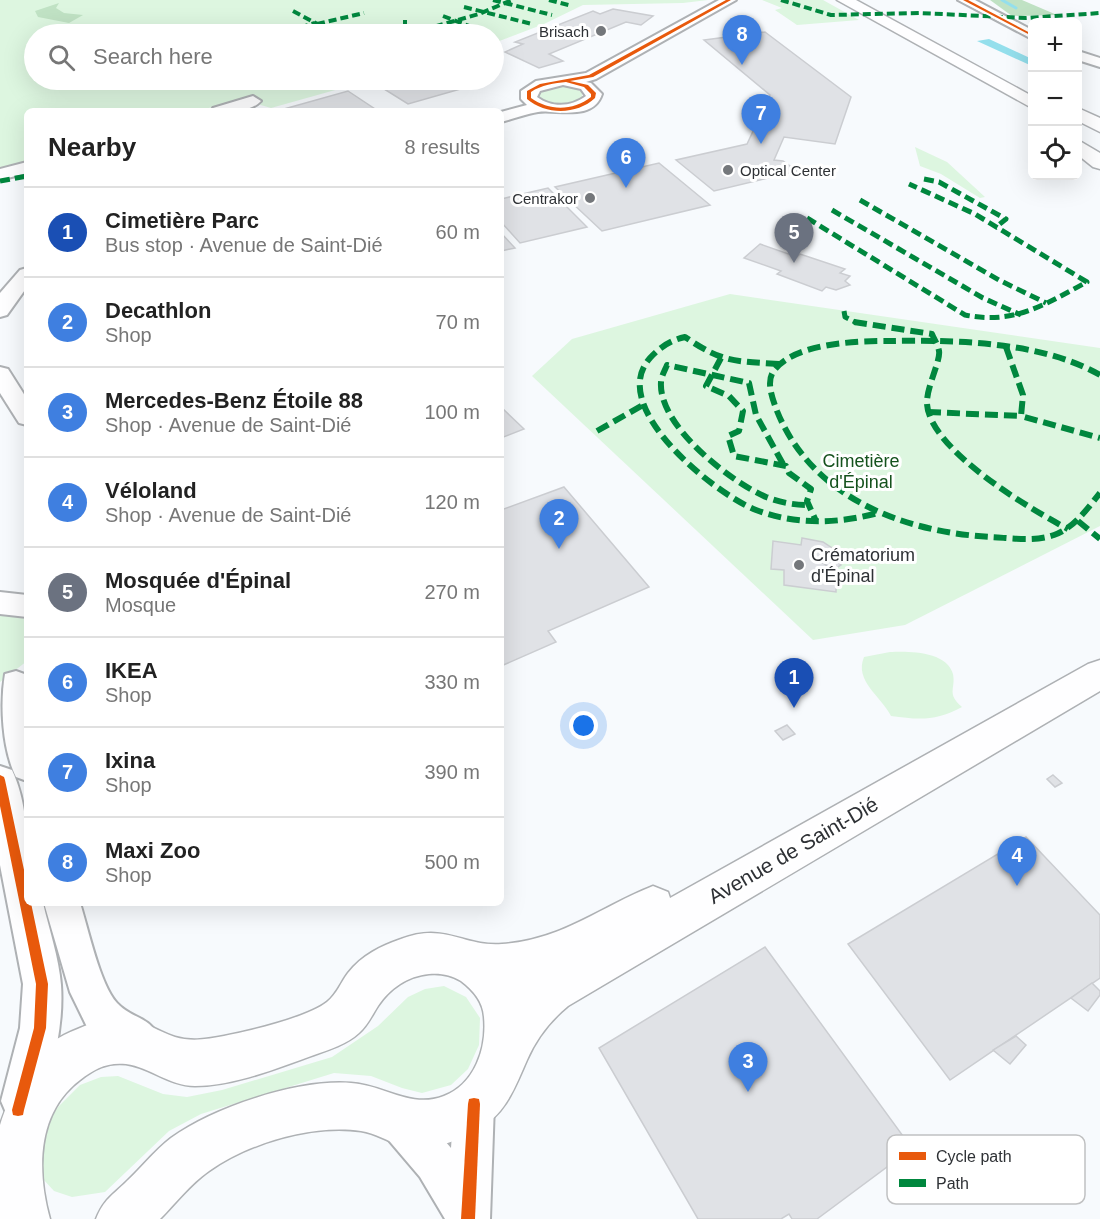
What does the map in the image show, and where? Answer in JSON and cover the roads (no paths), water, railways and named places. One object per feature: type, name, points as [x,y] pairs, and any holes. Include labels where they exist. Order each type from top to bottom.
[{"type":"main road","points":[[844,0],[1028,101]]},
{"type":"main road","points":[[867,0],[1028,88]]},
{"type":"main road","points":[[947,57],[1028,112]]},
{"type":"main road","points":[[1082,110],[1100,118]]},
{"type":"main road","points":[[1082,117],[1100,126]]},
{"type":"main road","points":[[1082,130],[1100,139]]},
{"type":"main road","points":[[1082,150],[1100,163]]},
{"type":"main road","name":"Avenue de Saint-Dié","points":[[476,966],[509,967],[535,962],[566,952],[597,938],[1014,696],[1100,650]]},
{"type":"main road","name":"Avenue de Saint-Dié","points":[[507,1049],[526,1014],[562,983],[1100,674]]},
{"type":"main road","points":[[25,1219],[13,1206],[2,1179],[3,1155],[9,1132],[18,1110],[38,1083],[71,1056],[106,1042],[123,1041],[147,1045],[166,1058],[185,1062],[213,1060],[314,1033],[336,1024],[350,1011],[365,987],[383,969],[417,954],[443,953],[456,956],[476,966],[492,980],[507,1011],[507,1049],[496,1079],[474,1104],[457,1115],[435,1122],[401,1122],[376,1110],[351,1106],[315,1109],[227,1135],[197,1149],[121,1219]]},
{"type":"street","points":[[536,102],[529,92],[537,86],[589,81],[729,0]]},
{"type":"street","points":[[965,0],[1028,33]]},
{"type":"street","points":[[1082,57],[1100,63]]},
{"type":"street","points":[[504,111],[536,102],[563,109],[582,106],[593,98],[589,81]]},
{"type":"street","points":[[229,108],[253,101]]},
{"type":"street","points":[[504,116],[536,102]]},
{"type":"street","points":[[0,175],[24,168]]},
{"type":"street","points":[[0,311],[5,300],[24,278]]},
{"type":"street","points":[[0,374],[24,413]]},
{"type":"street","points":[[14,682],[14,718],[24,756]]},
{"type":"street","points":[[0,780],[5,838],[42,984],[40,1028],[18,1110]]},
{"type":"street","points":[[63,906],[79,966],[93,1000],[103,1017],[147,1045]]},
{"type":"street","points":[[467,1217],[474,1104]]},
{"type":"street","points":[[401,1122],[435,1162],[467,1217]]},
{"type":"water","points":[[989,39],[1028,57],[1028,64],[977,41]]},
{"type":"waterway","points":[[1002,0],[1016,8]]},
{"type":"place","name":"Brisach","points":[[601,31]]},
{"type":"place","name":"Maxi Zoo","points":[[742,65]]},
{"type":"place","name":"Ixina","points":[[761,144]]},
{"type":"place","name":"Optical Center","points":[[728,170]]},
{"type":"place","name":"IKEA","points":[[626,188]]},
{"type":"place","name":"Centrakor","points":[[590,198]]},
{"type":"place","name":"Mosquée d'Épinal","points":[[794,263]]},
{"type":"place","name":"Decathlon","points":[[559,549]]},
{"type":"place","name":"Crématorium d'Épinal","points":[[799,565]]},
{"type":"place","name":"Cimetière Parc","points":[[794,708]]},
{"type":"place","name":"Véloland","points":[[1017,886]]},
{"type":"place","name":"Mercedes-Benz Étoile 88","points":[[748,1092]]},
{"type":"park label","name":"Cimetière d'Épinal","points":[[861,471]]}]
